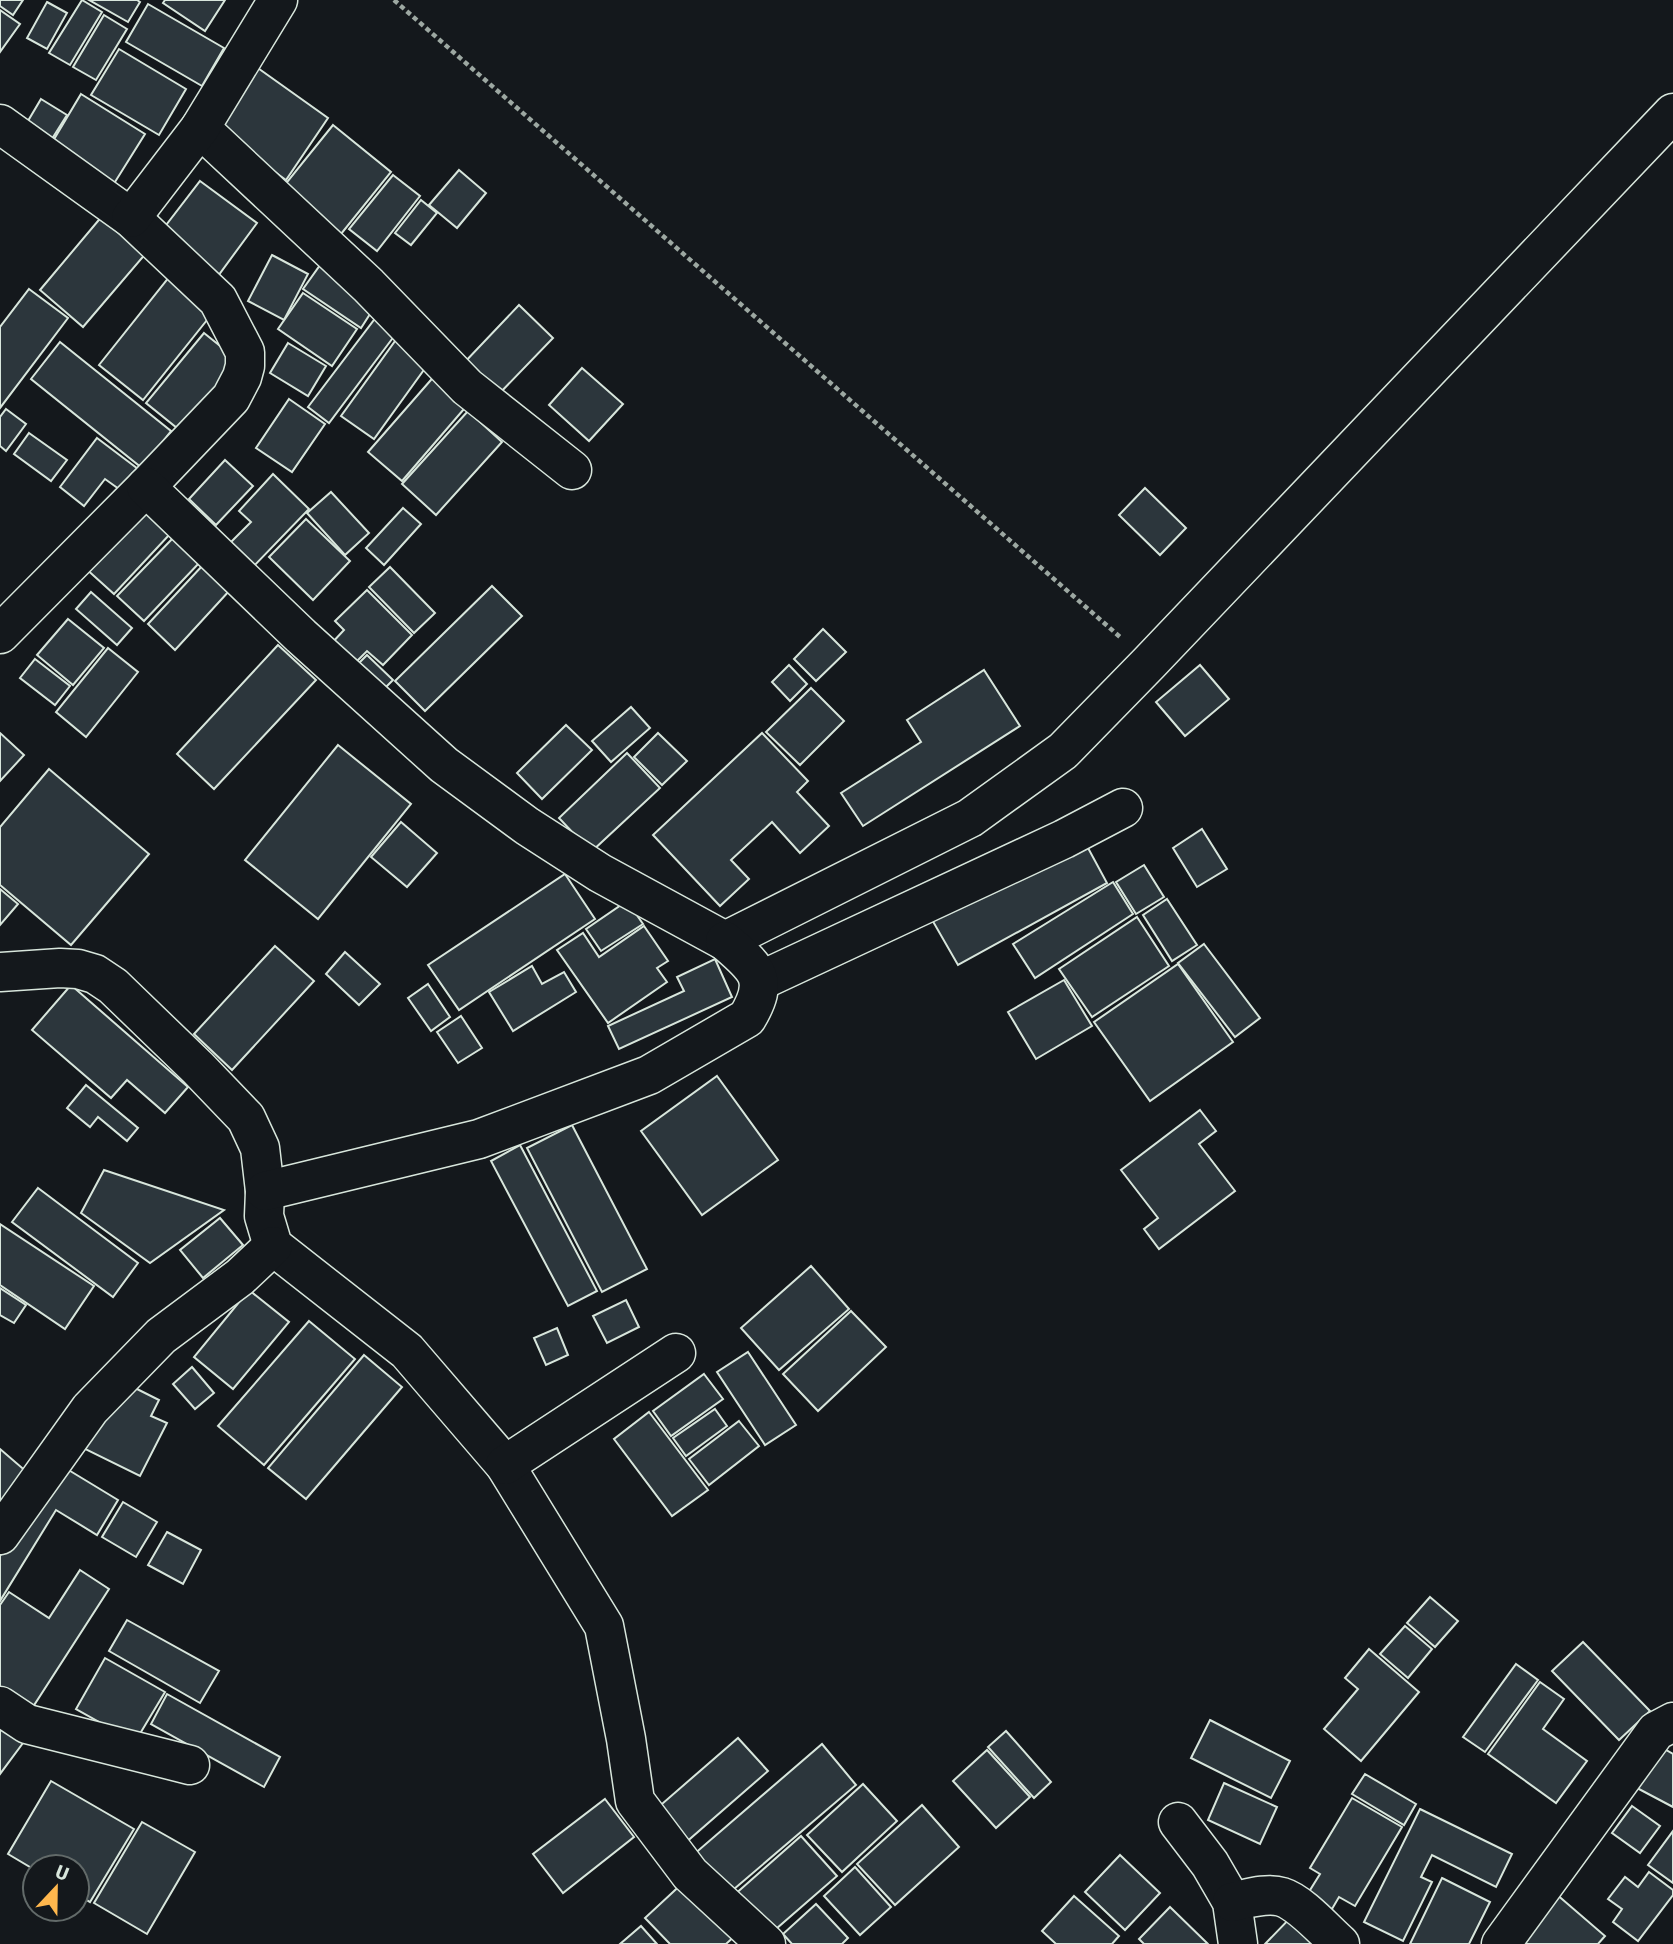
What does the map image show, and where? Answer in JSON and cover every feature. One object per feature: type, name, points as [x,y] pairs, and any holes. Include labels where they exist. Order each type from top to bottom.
[{"type":"street","points":[[131,218],[200,128],[278,0]]},
{"type":"street","points":[[725,941],[970,818],[1063,751],[1673,113]]},
{"type":"street","points":[[0,124],[131,218],[218,300],[245,352],[242,377],[231,398],[0,634]]},
{"type":"street","points":[[200,128],[368,285],[467,387],[572,470]]},
{"type":"street","points":[[146,487],[301,636],[444,765],[527,826],[600,873],[725,941],[750,963],[760,981],[756,1002],[747,1018],[649,1075],[479,1139],[265,1191]]},
{"type":"street","points":[[760,981],[1064,839],[1123,808]]},
{"type":"street","points":[[0,972],[60,968],[95,974],[113,986],[246,1118],[260,1148],[265,1191],[264,1216],[273,1246],[407,1351],[505,1465],[604,1626],[635,1801],[690,1874],[766,1944]]},
{"type":"street","points":[[0,1535],[90,1409],[160,1336],[240,1278],[273,1246]]},
{"type":"street","points":[[505,1465],[676,1353]]},
{"type":"street","points":[[0,1706],[27,1724],[190,1765]]},
{"type":"street","points":[[1501,1944],[1656,1731],[1673,1722]]},
{"type":"street","points":[[1178,1822],[1210,1864],[1232,1902],[1238,1944]]},
{"type":"street","points":[[1232,1902],[1262,1896],[1283,1897],[1298,1906],[1340,1944]]},
{"type":"path","points":[[394,0],[1149,663]]},
{"type":"building","points":[[0,0],[23,0],[13,15],[0,6]]},
{"type":"building","points":[[82,0],[102,12],[70,65],[49,53]]},
{"type":"building","points":[[89,0],[137,0],[140,2],[128,22]]},
{"type":"building","points":[[165,0],[225,0],[205,31],[163,3]]},
{"type":"building","points":[[47,2],[67,13],[47,49],[27,38]]},
{"type":"building","points":[[148,4],[224,48],[202,86],[126,42]]},
{"type":"building","points":[[0,10],[20,24],[0,52]]},
{"type":"building","points":[[104,15],[127,29],[96,80],[73,67]]},
{"type":"building","points":[[119,49],[186,89],[159,135],[91,95]]},
{"type":"building","points":[[255,66],[328,118],[286,180],[212,127]]},
{"type":"building","points":[[81,94],[145,134],[110,190],[47,151]]},
{"type":"building","points":[[41,99],[67,115],[50,142],[25,126]]},
{"type":"building","points":[[333,125],[391,172],[341,234],[283,187]]},
{"type":"building","points":[[459,170],[486,193],[457,228],[429,205]]},
{"type":"building","points":[[393,175],[420,196],[377,251],[349,229]]},
{"type":"building","points":[[200,181],[257,223],[218,276],[160,233]]},
{"type":"building","points":[[421,200],[437,213],[411,245],[395,233]]},
{"type":"building","points":[[103,215],[147,252],[83,327],[40,290]]},
{"type":"building","points":[[272,255],[308,274],[284,320],[248,301]]},
{"type":"building","points":[[323,261],[379,300],[361,328],[303,289]]},
{"type":"building","points":[[170,276],[215,310],[143,400],[99,365]]},
{"type":"building","points":[[29,289],[68,318],[0,408],[0,327]]},
{"type":"building","points":[[303,293],[357,329],[332,366],[278,329]]},
{"type":"building","points":[[519,305],[553,338],[496,397],[462,365]]},
{"type":"building","points":[[377,316],[398,331],[329,423],[308,407]]},
{"type":"building","points":[[204,333],[240,362],[182,432],[146,403]]},
{"type":"building","points":[[398,337],[431,360],[374,439],[341,416]]},
{"type":"building","points":[[60,342],[171,431],[142,468],[31,379]]},
{"type":"building","points":[[288,343],[326,366],[308,396],[270,373]]},
{"type":"building","points":[[582,368],[623,404],[589,441],[549,405]]},
{"type":"building","points":[[437,373],[470,402],[402,481],[368,452]]},
{"type":"building","points":[[289,399],[325,424],[292,472],[256,448]]},
{"type":"building","points":[[6,409],[26,424],[6,451],[0,446],[0,417]]},
{"type":"building","points":[[468,411],[502,442],[436,515],[402,484]]},
{"type":"building","points":[[29,433],[67,460],[51,481],[14,454]]},
{"type":"building","points":[[97,438],[142,472],[126,494],[105,479],[84,506],[60,487]]},
{"type":"building","points":[[225,460],[253,486],[216,525],[189,499]]},
{"type":"building","points":[[273,474],[309,509],[252,568],[228,545],[251,522],[239,511]]},
{"type":"building","points":[[1145,488],[1186,528],[1160,555],[1119,515]]},
{"type":"building","points":[[331,492],[369,533],[345,555],[307,513]]},
{"type":"building","points":[[141,506],[170,534],[114,594],[84,567]]},
{"type":"building","points":[[403,508],[421,524],[384,565],[366,548]]},
{"type":"building","points":[[306,519],[350,561],[313,600],[269,557]]},
{"type":"building","points":[[174,537],[201,561],[144,621],[117,596]]},
{"type":"building","points":[[203,565],[230,590],[175,650],[148,624]]},
{"type":"building","points":[[390,567],[435,613],[414,633],[369,587]]},
{"type":"building","points":[[492,586],[522,616],[425,711],[395,681]]},
{"type":"building","points":[[367,590],[412,635],[383,665],[367,651],[352,666],[330,645],[344,630],[335,621]]},
{"type":"building","points":[[91,592],[132,628],[117,645],[76,609]]},
{"type":"building","points":[[68,619],[104,648],[73,685],[37,655]]},
{"type":"building","points":[[823,629],[846,652],[816,681],[794,659]]},
{"type":"building","points":[[278,645],[316,680],[214,789],[177,754]]},
{"type":"building","points":[[108,648],[138,672],[86,737],[56,712]]},
{"type":"building","points":[[367,655],[393,680],[378,695],[352,670]]},
{"type":"building","points":[[35,659],[70,686],[55,705],[20,678]]},
{"type":"building","points":[[789,665],[807,684],[790,701],[772,682]]},
{"type":"building","points":[[1200,665],[1229,699],[1185,736],[1156,702]]},
{"type":"building","points":[[984,670],[1020,726],[863,826],[841,793],[921,742],[907,720]]},
{"type":"building","points":[[811,688],[844,721],[800,765],[766,732]]},
{"type":"building","points":[[631,707],[650,728],[611,762],[592,741]]},
{"type":"building","points":[[566,725],[592,750],[542,799],[517,773]]},
{"type":"building","points":[[0,733],[24,755],[0,781]]},
{"type":"building","points":[[658,733],[687,761],[662,785],[634,757]]},
{"type":"building","points":[[762,733],[808,781],[797,792],[829,826],[800,853],[772,822],[731,860],[749,879],[720,906],[653,835]]},
{"type":"building","points":[[338,745],[411,804],[318,919],[245,860]]},
{"type":"building","points":[[627,753],[660,788],[591,852],[559,818]]},
{"type":"building","points":[[49,769],[149,854],[71,945],[0,885],[0,827]]},
{"type":"building","points":[[401,822],[437,853],[407,887],[371,857]]},
{"type":"building","points":[[1202,829],[1227,869],[1197,887],[1173,848]]},
{"type":"building","points":[[1081,835],[1107,883],[958,965],[931,918]]},
{"type":"building","points":[[1144,865],[1164,897],[1136,914],[1116,882]]},
{"type":"building","points":[[565,874],[595,919],[459,1010],[428,965]]},
{"type":"building","points":[[1113,882],[1133,914],[1035,978],[1013,944]]},
{"type":"building","points":[[0,889],[18,904],[0,925]]},
{"type":"building","points":[[1167,899],[1197,945],[1172,961],[1143,915]]},
{"type":"building","points":[[627,901],[643,924],[601,951],[586,929]]},
{"type":"building","points":[[1137,917],[1169,966],[1092,1017],[1059,969]]},
{"type":"building","points":[[644,926],[668,961],[657,968],[667,982],[608,1023],[557,950],[583,933],[599,957]]},
{"type":"building","points":[[1204,944],[1260,1018],[1235,1037],[1178,963]]},
{"type":"building","points":[[275,946],[314,981],[232,1070],[194,1034]]},
{"type":"building","points":[[345,952],[380,984],[359,1005],[326,974]]},
{"type":"building","points":[[715,959],[732,997],[619,1049],[608,1026],[684,991],[677,977]]},
{"type":"building","points":[[1178,964],[1233,1042],[1150,1101],[1094,1022]]},
{"type":"building","points":[[532,966],[542,984],[564,972],[576,992],[513,1031],[489,992]]},
{"type":"building","points":[[1064,980],[1092,1026],[1036,1059],[1008,1012]]},
{"type":"building","points":[[428,984],[450,1017],[431,1031],[408,998]]},
{"type":"building","points":[[71,985],[188,1087],[165,1113],[127,1080],[111,1098],[32,1030]]},
{"type":"building","points":[[461,1016],[482,1048],[458,1063],[437,1032]]},
{"type":"building","points":[[717,1076],[778,1160],[702,1215],[641,1131]]},
{"type":"building","points":[[86,1085],[138,1128],[127,1141],[98,1117],[90,1127],[67,1108]]},
{"type":"building","points":[[1200,1110],[1216,1131],[1199,1144],[1235,1191],[1159,1249],[1144,1229],[1158,1218],[1121,1170]]},
{"type":"building","points":[[572,1125],[647,1269],[602,1292],[527,1148]]},
{"type":"building","points":[[520,1145],[597,1291],[568,1306],[491,1161]]},
{"type":"building","points":[[104,1170],[224,1210],[150,1263],[81,1213]]},
{"type":"building","points":[[38,1188],[138,1263],[113,1297],[12,1222]]},
{"type":"building","points":[[220,1218],[243,1245],[203,1278],[180,1250]]},
{"type":"building","points":[[0,1224],[94,1286],[65,1329],[0,1285]]},
{"type":"building","points":[[811,1266],[849,1309],[779,1370],[741,1328]]},
{"type":"building","points":[[0,1288],[26,1305],[14,1323],[0,1315]]},
{"type":"building","points":[[249,1290],[289,1322],[233,1389],[194,1357]]},
{"type":"building","points":[[626,1300],[639,1327],[607,1343],[593,1316]]},
{"type":"building","points":[[851,1311],[886,1347],[818,1411],[783,1374]]},
{"type":"building","points":[[309,1321],[355,1359],[264,1465],[218,1426]]},
{"type":"building","points":[[557,1328],[568,1355],[546,1365],[534,1338]]},
{"type":"building","points":[[748,1352],[796,1425],[765,1445],[717,1372]]},
{"type":"building","points":[[364,1355],[402,1387],[306,1499],[268,1468]]},
{"type":"building","points":[[192,1367],[214,1393],[195,1409],[173,1384]]},
{"type":"building","points":[[704,1374],[723,1399],[671,1436],[653,1411]]},
{"type":"building","points":[[127,1384],[159,1400],[151,1416],[167,1423],[140,1476],[81,1447]]},
{"type":"building","points":[[715,1409],[727,1426],[686,1456],[673,1438]]},
{"type":"building","points":[[649,1412],[708,1490],[672,1516],[614,1439]]},
{"type":"building","points":[[739,1421],[759,1446],[709,1485],[689,1459]]},
{"type":"building","points":[[0,1449],[28,1473],[3,1502],[0,1499]]},
{"type":"building","points":[[57,1463],[118,1500],[97,1535],[56,1510],[0,1601],[0,1556]]},
{"type":"building","points":[[123,1502],[157,1522],[136,1557],[102,1537]]},
{"type":"building","points":[[167,1532],[201,1550],[183,1584],[148,1565]]},
{"type":"building","points":[[80,1570],[109,1589],[29,1713],[0,1694],[0,1605],[9,1592],[49,1618]]},
{"type":"building","points":[[1430,1597],[1458,1621],[1435,1647],[1407,1623]]},
{"type":"building","points":[[127,1620],[219,1671],[200,1703],[109,1651]]},
{"type":"building","points":[[1405,1626],[1432,1649],[1408,1678],[1380,1654]]},
{"type":"building","points":[[1583,1642],[1650,1711],[1619,1740],[1552,1671]]},
{"type":"building","points":[[1369,1649],[1419,1692],[1361,1761],[1324,1729],[1358,1689],[1345,1678]]},
{"type":"building","points":[[105,1658],[165,1692],[135,1742],[76,1709]]},
{"type":"building","points":[[1516,1664],[1538,1680],[1485,1752],[1463,1737]]},
{"type":"building","points":[[1540,1682],[1564,1699],[1543,1729],[1587,1761],[1556,1803],[1488,1754]]},
{"type":"building","points":[[167,1694],[280,1757],[264,1787],[151,1724]]},
{"type":"building","points":[[1210,1720],[1290,1761],[1271,1798],[1191,1758]]},
{"type":"building","points":[[0,1726],[23,1743],[0,1774]]},
{"type":"building","points":[[1006,1731],[1051,1782],[1034,1798],[988,1747]]},
{"type":"building","points":[[738,1738],[768,1771],[684,1844],[655,1810]]},
{"type":"building","points":[[822,1744],[856,1785],[727,1895],[693,1855]]},
{"type":"building","points":[[1659,1746],[1673,1754],[1673,1807],[1637,1788]]},
{"type":"building","points":[[987,1750],[1030,1797],[996,1828],[953,1781]]},
{"type":"building","points":[[1365,1774],[1416,1804],[1404,1825],[1352,1794]]},
{"type":"building","points":[[51,1781],[134,1829],[91,1900],[91,1853],[21,1853],[21,1862],[8,1854]]},
{"type":"building","points":[[1224,1783],[1277,1807],[1260,1844],[1208,1820]]},
{"type":"building","points":[[863,1784],[897,1821],[842,1872],[807,1835]]},
{"type":"building","points":[[1352,1798],[1402,1827],[1355,1906],[1339,1897],[1332,1909],[1307,1895],[1320,1874],[1310,1868]]},
{"type":"building","points":[[605,1799],[634,1837],[563,1893],[533,1854]]},
{"type":"building","points":[[922,1805],[959,1847],[895,1905],[857,1864]]},
{"type":"building","points":[[1632,1806],[1660,1826],[1640,1853],[1612,1833]]},
{"type":"building","points":[[1420,1809],[1512,1854],[1496,1887],[1432,1855],[1421,1877],[1432,1882],[1403,1941],[1364,1922]]},
{"type":"building","points":[[142,1822],[195,1852],[147,1934],[94,1903]]},
{"type":"building","points":[[1673,1831],[1673,1883],[1648,1865]]},
{"type":"building","points":[[801,1836],[837,1876],[769,1935],[733,1896]]},
{"type":"building","points":[[1120,1855],[1160,1893],[1125,1930],[1085,1892]]},
{"type":"building","points":[[855,1867],[891,1907],[860,1935],[824,1896]]},
{"type":"building","points":[[1649,1872],[1673,1890],[1673,1895],[1638,1941],[1613,1922],[1622,1909],[1608,1899],[1625,1877],[1638,1887]]},
{"type":"building","points":[[1442,1878],[1490,1902],[1469,1944],[1410,1944]]},
{"type":"building","points":[[686,1880],[737,1934],[726,1944],[670,1944],[645,1918]]},
{"type":"building","points":[[1555,1893],[1605,1936],[1598,1944],[1522,1944]]},
{"type":"building","points":[[1074,1896],[1119,1936],[1112,1944],[1056,1944],[1042,1931]]},
{"type":"building","points":[[816,1904],[848,1938],[842,1944],[792,1944],[783,1934]]},
{"type":"building","points":[[1170,1907],[1208,1944],[1144,1944],[1139,1939]]},
{"type":"building","points":[[1293,1915],[1312,1944],[1265,1944]]},
{"type":"building","points":[[641,1926],[657,1944],[620,1944]]}]
